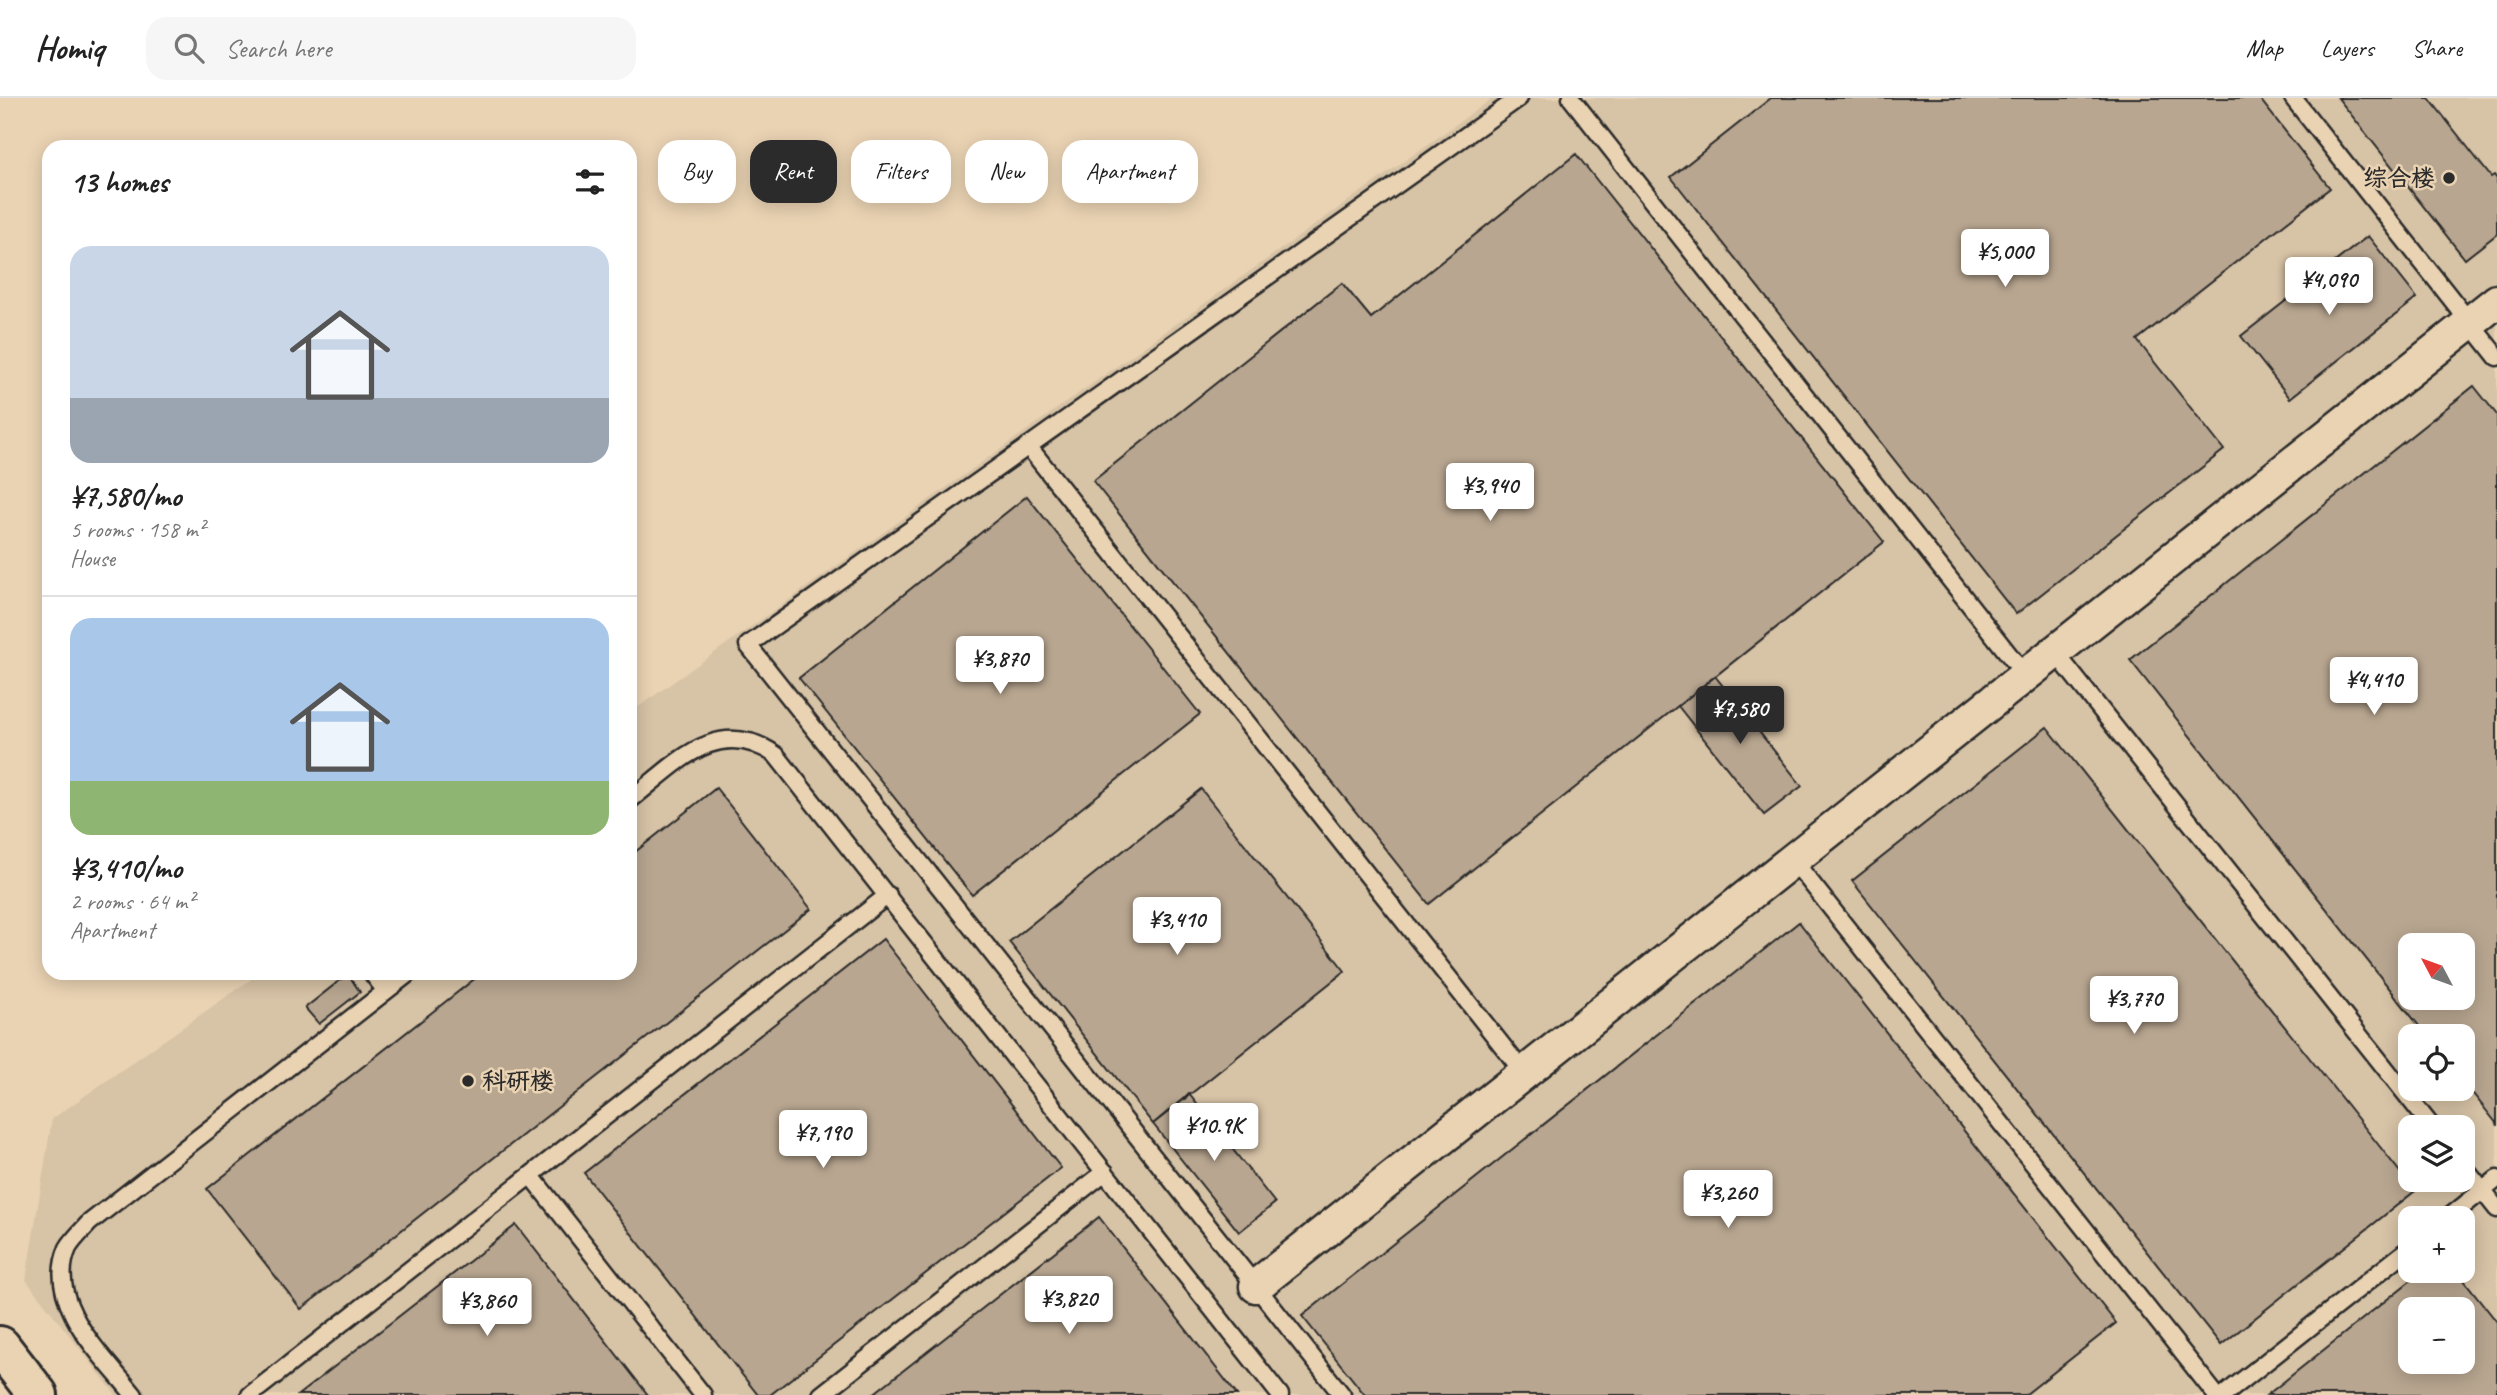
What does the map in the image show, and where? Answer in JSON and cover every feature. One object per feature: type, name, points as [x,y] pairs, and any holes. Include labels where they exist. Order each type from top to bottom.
[{"type":"street","points":[[1256,1286],[2497,301]]},
{"type":"street","points":[[0,1346],[38,1395]]},
{"type":"lane","points":[[1342,1395],[748,645],[1519,98]]},
{"type":"lane","points":[[1570,98],[2025,675]]},
{"type":"lane","points":[[2293,98],[2497,357]]},
{"type":"lane","points":[[1028,446],[1524,1073]]},
{"type":"lane","points":[[2055,652],[2422,1115]]},
{"type":"lane","points":[[637,794],[692,751],[716,740],[741,739],[763,746],[785,765],[1280,1395]]},
{"type":"lane","points":[[1793,860],[2216,1395]]},
{"type":"lane","points":[[250,1395],[888,895]]},
{"type":"lane","points":[[377,980],[386,991]]},
{"type":"lane","points":[[134,1395],[76,1321],[63,1293],[61,1267],[69,1245],[89,1223],[400,980]]},
{"type":"lane","points":[[821,1395],[1105,1172]]},
{"type":"lane","points":[[531,1176],[703,1395]]},
{"type":"lane","points":[[2464,1206],[2497,1179]]},
{"type":"lane","points":[[2475,1181],[2497,1209]]},
{"type":"lane","points":[[2224,1395],[2398,1257]]},
{"type":"shaded area","points":[[1493,98],[2497,98],[2497,1395],[116,1395],[26,1280],[52,1119],[250,980],[637,980],[637,708]]},
{"type":"building","points":[[1771,98],[2259,98],[2330,188],[2137,340],[2224,450],[2016,614],[1671,177]]},
{"type":"building","name":"综合楼","points":[[2338,98],[2429,98],[2491,177],[2494,175],[2497,179],[2497,234],[2465,259]]},
{"type":"building","points":[[1576,154],[1884,542],[1429,904],[1093,481],[1342,283],[1371,318]]},
{"type":"building","points":[[2368,236],[2417,298],[2290,398],[2241,336]]},
{"type":"building","points":[[2474,386],[2497,415],[2497,1124],[2475,1096],[2475,1024],[2418,1024],[2406,1010],[2475,1010],[2475,933],[2398,933],[2398,999],[2130,660]]},
{"type":"building","points":[[1027,496],[1200,714],[972,895],[799,678]]},
{"type":"building","points":[[1715,676],[1802,786],[1764,815],[1678,706]]},
{"type":"building","points":[[2047,727],[2398,1170],[2398,1192],[2414,1192],[2221,1345],[1852,881]]},
{"type":"building","name":"科研楼","points":[[716,788],[811,909],[301,1309],[207,1189],[473,980],[637,980],[637,850]]},
{"type":"building","points":[[1201,789],[1345,971],[1153,1124],[1009,942]]},
{"type":"building","points":[[1799,922],[2116,1323],[2025,1395],[1365,1395],[1302,1316]]},
{"type":"building","points":[[883,939],[1061,1168],[770,1395],[758,1395],[584,1173]]},
{"type":"building","points":[[340,980],[352,980],[360,992],[319,1024],[305,1008]]},
{"type":"building","points":[[1189,1094],[1275,1203],[1239,1232],[1153,1124]]},
{"type":"building","points":[[1099,1217],[1237,1395],[872,1395]]},
{"type":"building","points":[[516,1225],[648,1395],[298,1395]]},
{"type":"building","points":[[2408,1283],[2466,1283],[2497,1322],[2497,1395],[2267,1395]]},
{"type":"place","name":"综合楼","points":[[2449,178]]},
{"type":"place","name":"科研楼","points":[[468,1081]]}]
